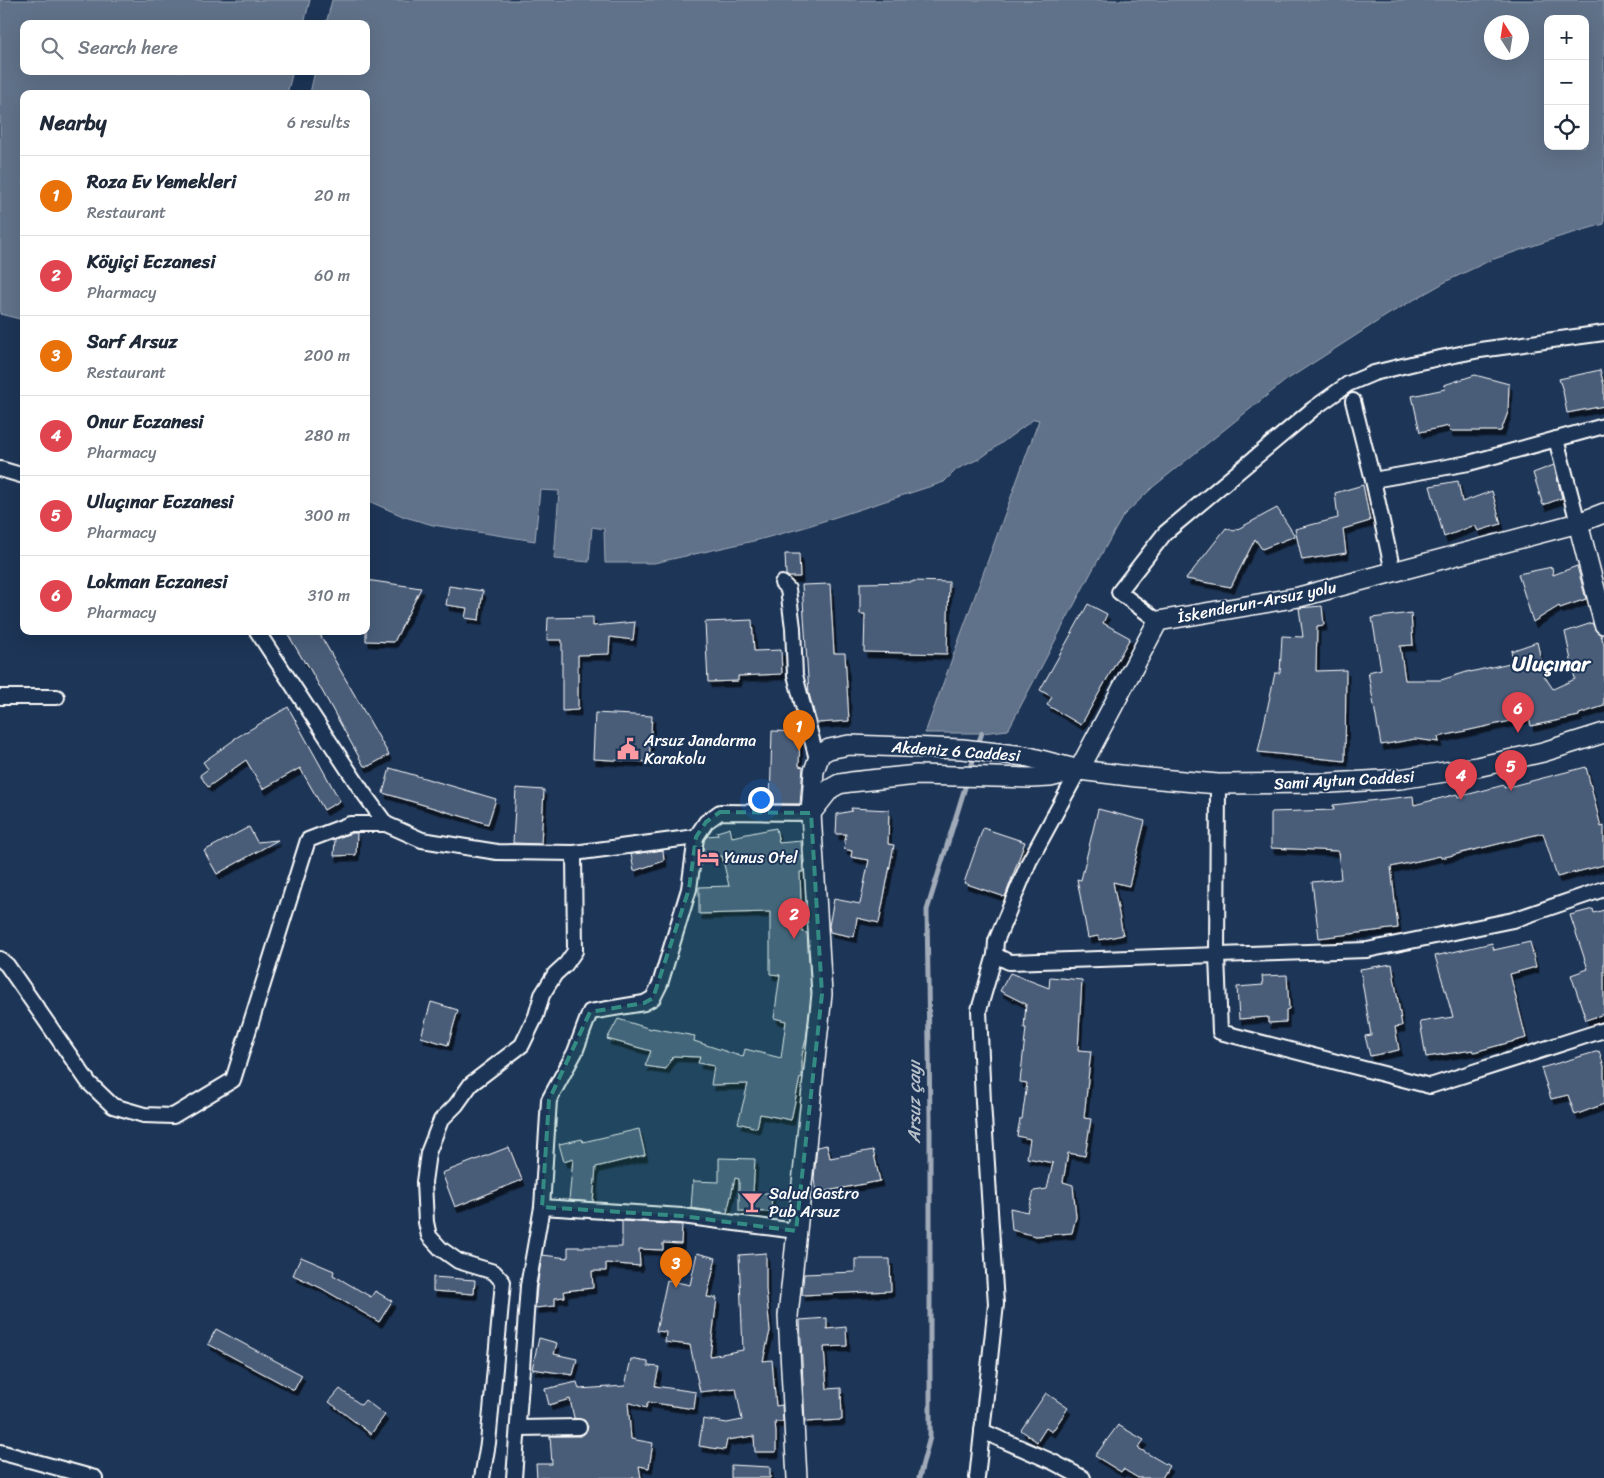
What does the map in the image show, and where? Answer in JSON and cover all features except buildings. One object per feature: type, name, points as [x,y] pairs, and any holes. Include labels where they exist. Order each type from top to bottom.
[{"type":"main road","name":"İskenderun-Arsuz yolu","points":[[1079,770],[1158,621],[1299,597],[1578,523],[1604,513]]},
{"type":"main road","points":[[1578,523],[1604,624]]},
{"type":"main road","name":"Sami Aytun Caddesi","points":[[1079,770],[1218,784],[1330,783],[1400,779],[1477,767],[1534,754],[1604,733]]},
{"type":"main road","name":"Akdeniz 6 Caddesi","points":[[817,759],[820,754],[838,746],[868,744],[962,749],[1012,754],[1079,770]]},
{"type":"main road","points":[[796,1478],[788,1316],[822,994],[811,812],[814,770],[817,759]]},
{"type":"main road","name":"Akdeniz 6 Caddesi","points":[[811,812],[830,789],[839,784],[892,776],[1050,777],[1079,770]]},
{"type":"street","points":[[1158,621],[1119,592],[1165,533],[1313,408],[1348,384],[1374,373],[1480,350],[1604,333]]},
{"type":"street","points":[[1353,401],[1393,572]]},
{"type":"street","points":[[1373,480],[1469,463],[1604,426]]},
{"type":"street","points":[[1556,439],[1578,523]]},
{"type":"street","points":[[0,468],[20,475]]},
{"type":"street","points":[[782,583],[788,589],[793,628],[795,675],[817,759]]},
{"type":"street","points":[[260,635],[362,791],[386,824]]},
{"type":"street","points":[[0,697],[57,697]]},
{"type":"street","points":[[976,1478],[996,1304],[979,1010],[995,955],[996,941],[1029,862],[1079,770]]},
{"type":"street","points":[[1218,784],[1217,955],[1220,1032],[1430,1086],[1604,1030]]},
{"type":"street","points":[[514,1478],[528,1286],[542,1207],[549,1100],[574,1052],[590,1012],[644,1003],[653,998],[660,984],[689,889],[696,837],[706,822],[720,812],[811,812]]},
{"type":"street","points":[[2,964],[89,1083],[113,1106],[144,1115],[173,1116],[233,1080],[308,840],[350,824],[386,824],[422,840],[497,852],[574,853],[696,837]]},
{"type":"street","points":[[482,1478],[488,1443],[503,1282],[494,1272],[458,1261],[441,1249],[429,1236],[426,1222],[424,1182],[428,1153],[442,1120],[472,1084],[522,1045],[536,1016],[542,994],[555,974],[566,964],[575,951],[574,853]]},
{"type":"street","points":[[995,955],[1009,962],[1368,950],[1513,920],[1604,889]]},
{"type":"street","points":[[542,1207],[682,1216],[796,1231]]},
{"type":"street","points":[[519,1428],[579,1427]]},
{"type":"street","points":[[982,1431],[1053,1462],[1084,1478]]},
{"type":"street","points":[[0,1452],[95,1478]]},
{"type":"highlighted area","points":[[720,812],[811,813],[822,994],[796,1231],[682,1216],[542,1207],[549,1100],[590,1012],[644,1003],[653,998],[689,889],[696,837],[706,822]]},
{"type":"water","points":[[0,0],[310,0],[305,20],[20,20],[20,75],[292,75],[288,90],[20,90],[20,319],[0,314]]},
{"type":"water","points":[[332,0],[1604,0],[1604,224],[1491,260],[1447,281],[1389,314],[1285,381],[1153,487],[1123,516],[1008,730],[982,733],[925,733],[1039,420],[1034,419],[981,458],[957,469],[944,482],[802,528],[758,540],[654,563],[605,563],[604,529],[592,527],[589,562],[554,559],[559,491],[540,490],[535,541],[433,525],[405,517],[370,502],[370,90],[311,90],[314,75],[370,75],[370,20],[327,20]]},
{"type":"waterway","name":"Arsuz çayı","points":[[977,747],[982,733]]},
{"type":"waterway","name":"Arsuz çayı","points":[[969,773],[975,755]]},
{"type":"waterway","name":"Arsuz çayı","points":[[919,1478],[930,1437],[930,1117],[927,910],[967,781]]},
{"type":"place","name":"Lokman Eczanesi","points":[[1518,733]]},
{"type":"place","name":"Arsuz Jandarma Karakolu","points":[[628,749]]},
{"type":"place","name":"Roza Ev Yemekleri","points":[[799,751]]},
{"type":"place","name":"Uluçınar Eczanesi","points":[[1511,791]]},
{"type":"place","name":"Onur Eczanesi","points":[[1461,800]]},
{"type":"place","name":"Yunus Otel","points":[[708,857]]},
{"type":"place","name":"Köyiçi Eczanesi","points":[[794,939]]},
{"type":"place","name":"Salud Gastro Pub Arsuz","points":[[752,1202]]},
{"type":"place","name":"Sarf Arsuz","points":[[676,1288]]},
{"type":"district","name":"Uluçınar","points":[[1551,664]]}]
